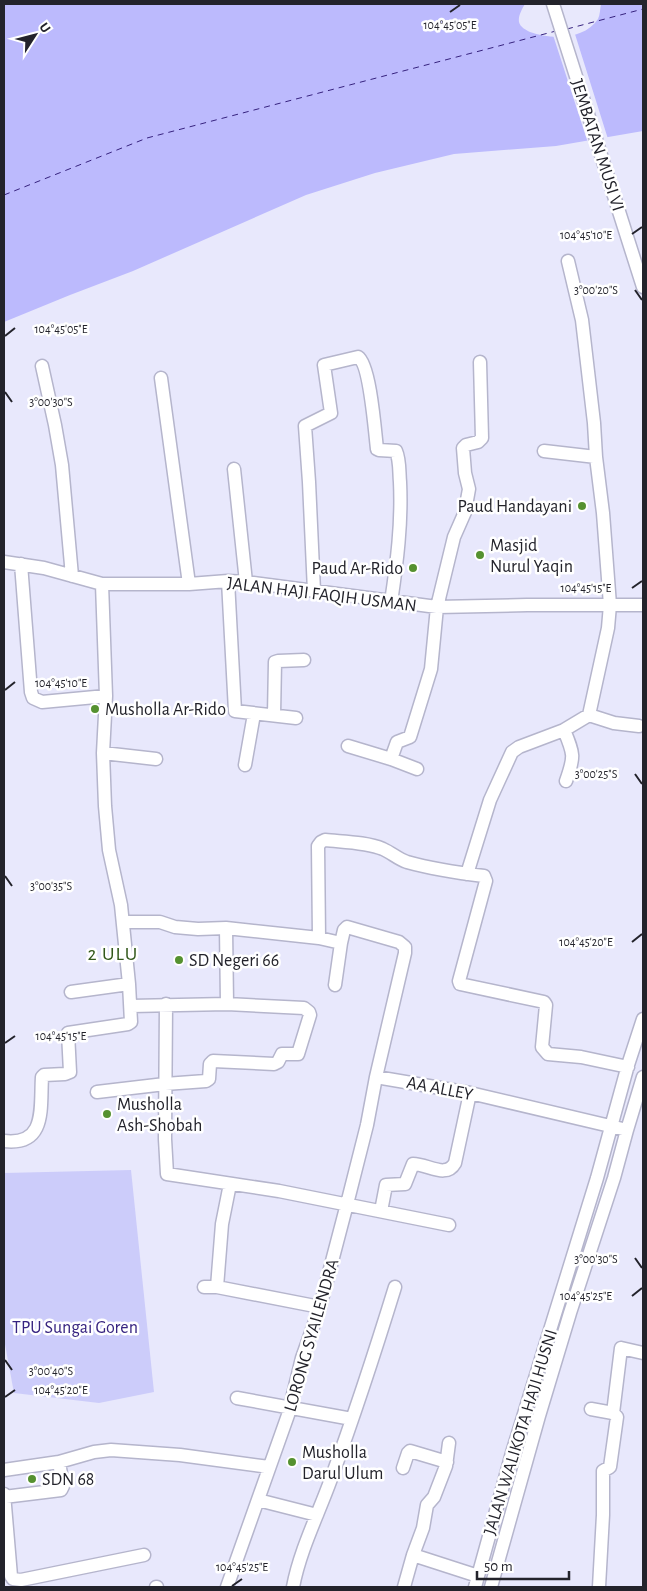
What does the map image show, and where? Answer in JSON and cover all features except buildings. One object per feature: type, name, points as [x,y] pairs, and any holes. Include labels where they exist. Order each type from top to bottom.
[{"type":"street","name":"JEMBATAN MUSI VI","points":[[553,4],[643,287]]},
{"type":"street","points":[[467,874],[490,800],[512,752],[518,747],[564,730],[589,715],[608,628],[610,605],[593,414],[582,320],[568,261]]},
{"type":"street","points":[[314,591],[310,482],[305,426],[331,413],[324,364],[358,357],[363,361],[367,375],[377,449],[396,451],[399,462],[400,534],[391,602]]},
{"type":"street","points":[[390,758],[397,742],[410,737],[429,678],[436,607],[454,537],[465,512],[469,489],[465,473],[463,448],[466,445],[476,443],[482,438],[480,362]]},
{"type":"street","points":[[42,366],[56,425],[62,465],[72,576]]},
{"type":"street","points":[[161,378],[190,584]]},
{"type":"street","points":[[544,451],[596,456]]},
{"type":"street","points":[[234,469],[246,582]]},
{"type":"street","points":[[11,562],[33,698],[42,702],[106,696]]},
{"type":"street","name":"JALAN HAJI FAQIH USMAN","points":[[11,562],[102,584],[246,582],[436,607],[528,604],[643,605]]},
{"type":"street","points":[[222,582],[234,709],[239,712],[296,718]]},
{"type":"street","points":[[4,1141],[21,1141],[36,1131],[39,1121],[42,1077],[44,1075],[66,1074],[70,1072],[68,1033],[130,1023],[131,1006],[123,922],[109,850],[105,806],[103,753],[106,696],[102,584]]},
{"type":"street","points":[[274,715],[275,662],[304,660]]},
{"type":"street","points":[[245,765],[254,714]]},
{"type":"street","points":[[589,715],[614,723],[638,726]]},
{"type":"street","points":[[564,730],[573,750],[573,757],[566,780]]},
{"type":"street","points":[[348,746],[390,758],[417,769]]},
{"type":"street","points":[[103,753],[156,759]]},
{"type":"street","points":[[320,938],[318,846],[325,840],[358,843],[384,849],[396,858],[406,862],[484,876],[486,879],[459,981],[460,984],[544,1002],[546,1005],[542,1047],[548,1054],[581,1057],[628,1067]]},
{"type":"street","points":[[123,922],[160,922],[175,928],[226,928],[320,938],[341,943]]},
{"type":"street","points":[[226,928],[227,1004]]},
{"type":"street","points":[[335,985],[344,929],[347,928],[399,942],[405,947],[376,1077]]},
{"type":"street","points":[[70,992],[129,984]]},
{"type":"street","points":[[166,1004],[166,1173],[279,1191],[449,1225]]},
{"type":"street","points":[[97,1092],[207,1081],[211,1062],[274,1064],[278,1062],[282,1054],[298,1054],[310,1015],[307,1010],[227,1004],[131,1006]]},
{"type":"street","name":"JALAN WALIKOTA HAJI HUSNI","points":[[476,1582],[522,1418],[557,1310],[643,1019]]},
{"type":"street","name":"AA ALLEY","points":[[376,1077],[470,1093],[627,1130]]},
{"type":"street","name":"LORONG SYAILENDRA","points":[[227,1587],[290,1407],[302,1358],[320,1307],[368,1125],[376,1077]]},
{"type":"street","name":"JALAN WALIKOTA HAJI HUSNI","points":[[490,1587],[542,1406],[614,1178],[643,1077]]},
{"type":"street","points":[[381,1211],[386,1185],[405,1184],[413,1164],[443,1171],[449,1171],[452,1168],[455,1163],[470,1093]]},
{"type":"street","points":[[217,1287],[222,1224],[230,1184]]},
{"type":"street","points":[[204,1288],[217,1287],[320,1307]]},
{"type":"street","points":[[294,1587],[296,1569],[352,1419],[396,1287]]},
{"type":"street","points":[[613,1412],[621,1348],[643,1353]]},
{"type":"street","points":[[237,1398],[352,1419]]},
{"type":"street","points":[[591,1409],[613,1412],[617,1417],[610,1467],[604,1470],[603,1476],[599,1587]]},
{"type":"street","points":[[404,1587],[423,1528],[427,1505],[434,1497],[447,1462],[449,1443]]},
{"type":"street","points":[[4,1470],[59,1462],[94,1452],[111,1450],[180,1455],[270,1466]]},
{"type":"street","points":[[402,1468],[410,1451],[447,1462]]},
{"type":"street","points":[[59,1462],[63,1486],[60,1491],[4,1495],[6,1551],[11,1576],[17,1580],[144,1555]]},
{"type":"street","points":[[258,1500],[317,1515]]},
{"type":"street","points":[[413,1555],[476,1582]]},
{"type":"green space","name":"TPU Sungai Goren","points":[[131,1170],[154,1392],[99,1403],[14,1393],[4,1339],[4,1173]]},
{"type":"shaded area","points":[[4,4],[525,4],[519,17],[522,27],[538,35],[557,37],[576,34],[592,26],[599,17],[601,4],[643,4],[643,131],[556,146],[454,154],[375,173],[306,195],[133,271],[4,322]]},
{"type":"pier","points":[[574,31],[608,139],[588,143],[553,35]]},
{"type":"ferry route","points":[[567,29],[643,9]]},
{"type":"ferry route","points":[[4,195],[147,138],[556,31]]},
{"type":"place","name":"Paud Handayani","points":[[582,506]]},
{"type":"place","name":"Masjid Nurul Yaqin","points":[[480,555]]},
{"type":"place","name":"Paud Ar-Rido","points":[[413,568]]},
{"type":"place","name":"Musholla Ar-Rido","points":[[95,709]]},
{"type":"place","name":"SD Negeri 66","points":[[179,960]]},
{"type":"place","name":"Musholla Ash-Shobah","points":[[107,1114]]},
{"type":"place","name":"Musholla Darul Ulum","points":[[292,1462]]},
{"type":"place","name":"SDN 68","points":[[32,1479]]},
{"type":"district","name":"2 ULU","points":[[113,953]]}]
